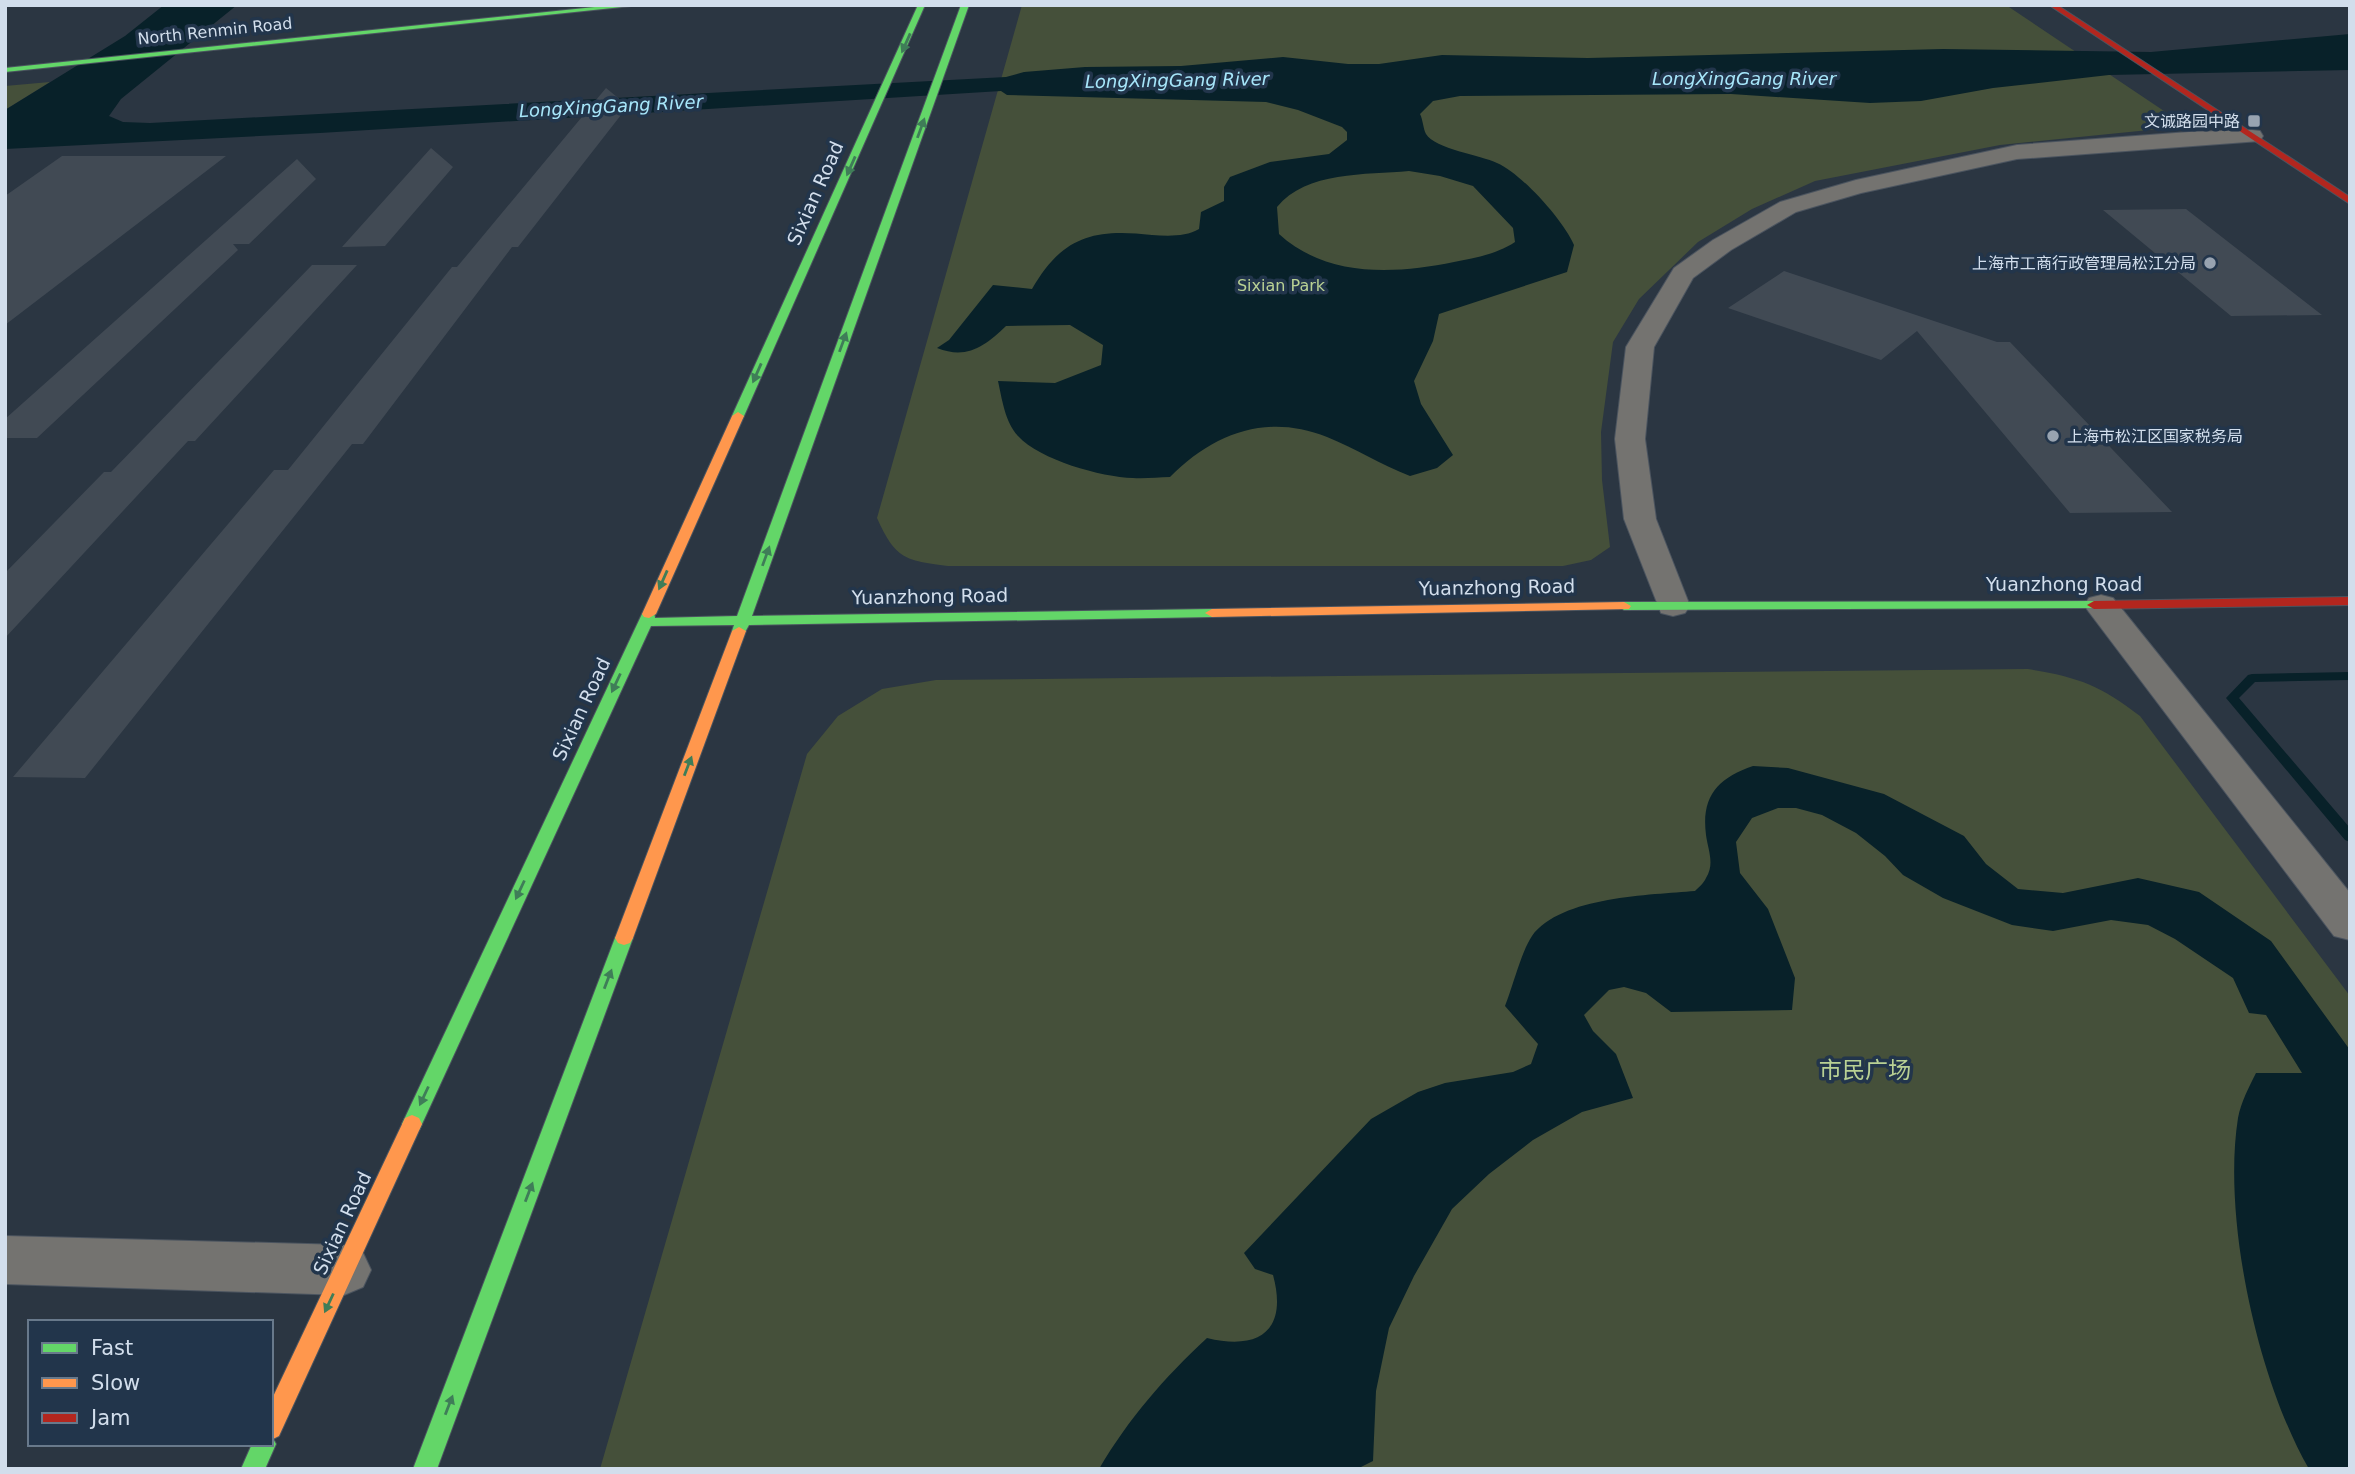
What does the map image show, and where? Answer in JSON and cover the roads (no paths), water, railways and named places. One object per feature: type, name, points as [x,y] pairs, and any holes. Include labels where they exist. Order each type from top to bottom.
[{"type":"main road","name":"North Renmin Road","points":[[5,70],[638,5]]},
{"type":"main road","name":"Sixian Road","points":[[273,1424],[645,622],[922,5]]},
{"type":"main road","points":[[425,1469],[743,620],[965,5]]},
{"type":"main road","points":[[2052,5],[2350,201]]},
{"type":"main road","name":"Yuanzhong Road","points":[[645,622],[1673,606],[2101,605],[2350,601]]},
{"type":"main road","points":[[253,1469],[263,1446]]},
{"type":"street","points":[[1673,606],[1640,519],[1630,439],[1640,347],[1683,273],[1722,245],[1788,207],[1856,187],[2017,152],[2189,138],[2252,136]]},
{"type":"street","points":[[2101,605],[2350,924]]},
{"type":"street","points":[[5,1260],[344,1270]]},
{"type":"water","name":"LongXingGang River","points":[[164,5],[237,5],[121,99],[109,116],[123,122],[150,123],[1006,77],[1024,72],[1085,67],[1181,66],[1283,57],[1348,64],[1379,64],[1442,55],[1588,58],[1943,49],[2151,52],[2350,34],[2350,70],[2109,75],[1993,88],[1921,101],[1870,103],[1731,94],[1460,96],[1433,101],[1420,114],[1426,134],[1448,148],[1497,163],[1518,177],[1561,223],[1574,245],[1567,272],[1439,314],[1433,341],[1414,381],[1421,404],[1453,455],[1437,468],[1410,476],[1327,437],[1305,430],[1263,428],[1223,439],[1205,449],[1170,477],[1138,478],[1088,471],[1041,453],[1018,436],[1007,417],[1003,403],[998,381],[1055,383],[1101,365],[1103,345],[1070,325],[1006,326],[991,340],[966,352],[937,348],[949,340],[993,285],[1032,289],[1043,271],[1068,247],[1096,235],[1131,233],[1170,236],[1194,232],[1199,229],[1201,212],[1224,201],[1224,187],[1230,177],[1270,162],[1329,154],[1347,140],[1347,132],[1342,127],[1298,110],[1266,102],[1007,95],[1001,91],[320,133],[5,149],[5,110],[125,36]],"holes":[[[1409,171],[1440,176],[1473,186],[1513,228],[1515,242],[1493,253],[1470,259],[1385,270],[1362,269],[1318,259],[1279,234],[1277,207],[1289,195],[1320,181]]]},
{"type":"water","points":[[1753,766],[1788,768],[1884,794],[1964,836],[1986,864],[2018,889],[2063,893],[2138,878],[2199,892],[2271,941],[2350,1050],[2350,1469],[2309,1469],[2274,1391],[2248,1298],[2235,1203],[2234,1158],[2239,1112],[2256,1073],[2302,1073],[2266,1015],[2249,1013],[2233,978],[2175,939],[2148,925],[2111,920],[2053,931],[2012,925],[1943,898],[1903,875],[1885,856],[1856,833],[1822,815],[1796,808],[1778,808],[1752,818],[1736,842],[1740,873],[1768,909],[1795,978],[1792,1010],[1671,1012],[1646,993],[1624,987],[1609,990],[1584,1015],[1593,1031],[1616,1054],[1633,1098],[1582,1112],[1533,1140],[1489,1174],[1452,1209],[1414,1276],[1389,1328],[1376,1391],[1373,1461],[1357,1469],[1099,1469],[1148,1399],[1207,1338],[1242,1341],[1266,1332],[1273,1323],[1277,1294],[1273,1275],[1255,1269],[1244,1253],[1371,1119],[1418,1092],[1445,1083],[1513,1072],[1531,1064],[1538,1044],[1505,1006],[1532,936],[1546,923],[1585,905],[1632,896],[1695,891],[1704,882],[1710,867],[1705,821],[1709,799],[1714,790],[1730,776]]},
{"type":"waterway","points":[[2350,676],[2252,678],[2232,698],[2350,837]]},
{"type":"place","name":"文诚路园中路","points":[[2254,121]]},
{"type":"place","name":"上海市工商行政管理局松江分局","points":[[2210,263]]},
{"type":"place","name":"上海市松江区国家税务局","points":[[2053,436]]},
{"type":"park label","name":"Sixian Park","points":[[1281,285]]},
{"type":"park label","name":"市民广场","points":[[1865,1070]]}]
